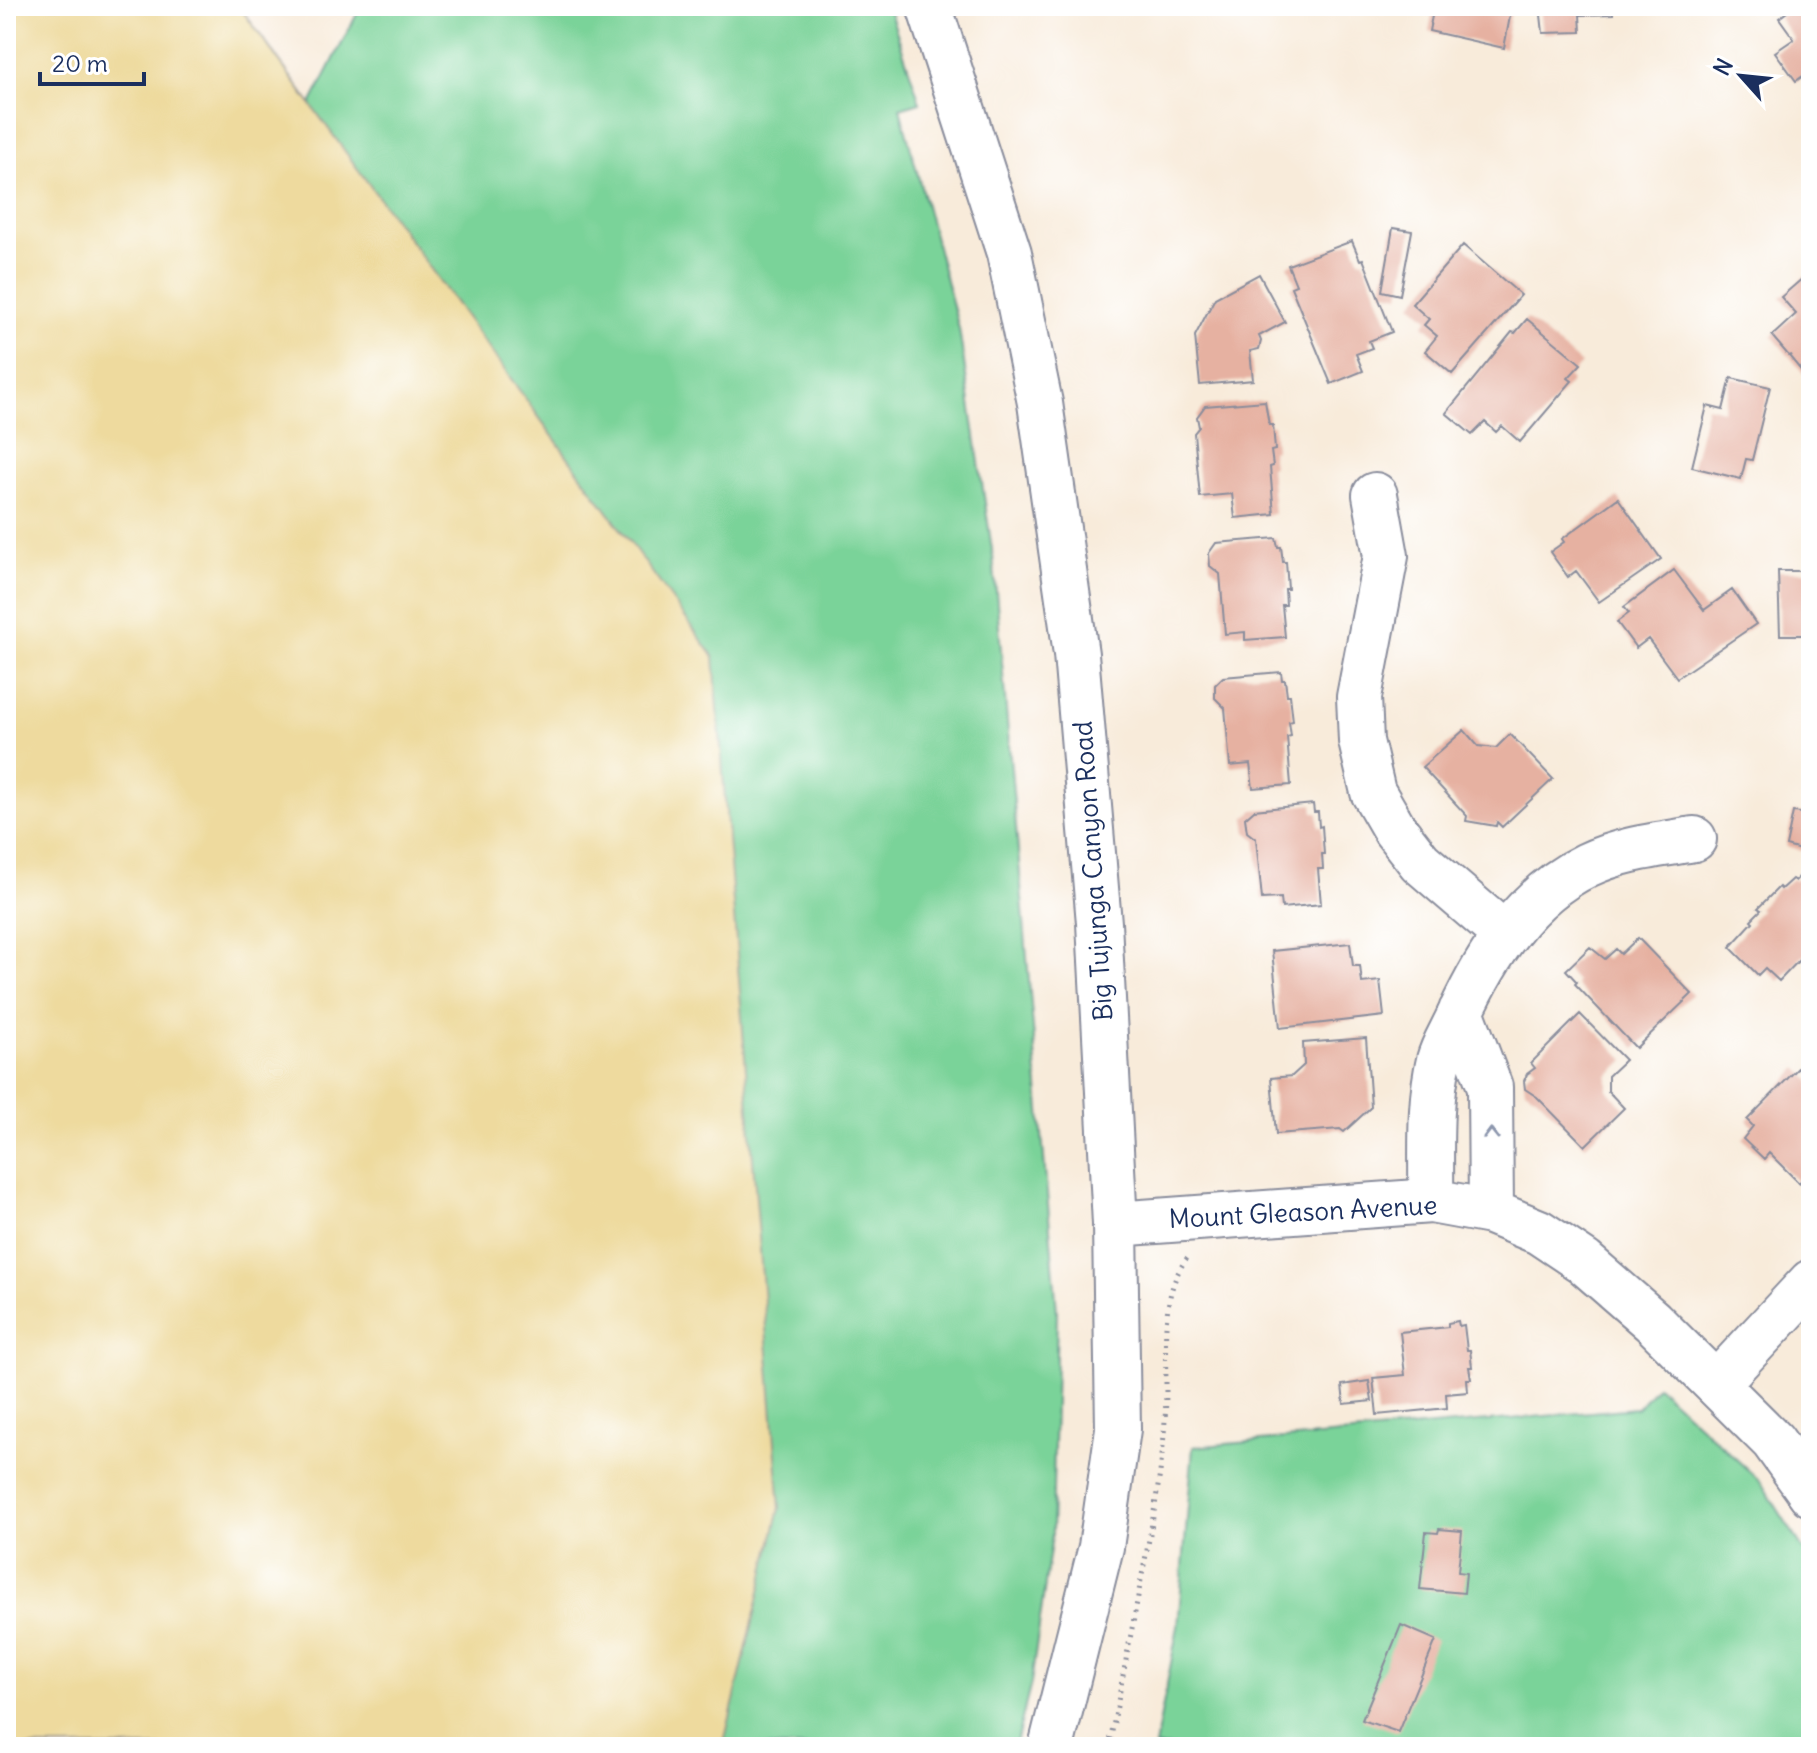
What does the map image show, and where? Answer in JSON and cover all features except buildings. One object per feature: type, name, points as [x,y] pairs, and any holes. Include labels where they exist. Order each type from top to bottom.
[{"type":"street","name":"Big Tujunga Canyon Road","points":[[929,6],[1009,253],[1042,418],[1076,654],[1099,923],[1115,1224],[1118,1429],[1101,1547],[1051,1747]]},
{"type":"street","points":[[1375,495],[1386,556],[1359,697],[1361,741],[1373,792],[1395,830],[1420,862],[1504,934]]},
{"type":"street","points":[[1431,1201],[1433,1106],[1440,1059],[1483,967],[1504,934],[1540,896],[1587,865],[1626,851],[1694,839]]},
{"type":"street","points":[[1461,1011],[1490,1087],[1491,1212]]},
{"type":"street","name":"Mount Gleason Avenue","points":[[1115,1224],[1431,1201],[1491,1212],[1539,1232],[1584,1262],[1652,1321],[1773,1441],[1811,1494]]},
{"type":"street","points":[[1717,1383],[1811,1282]]},
{"type":"path","points":[[1109,1747],[1158,1490],[1166,1427],[1166,1330],[1171,1295],[1182,1264],[1213,1217]]},
{"type":"green space","points":[[361,6],[888,6],[920,102],[900,108],[959,329],[993,556],[1057,1311],[1052,1535],[1031,1683],[1015,1747],[6,1747],[6,561],[63,591]]},
{"type":"green space","points":[[1657,1386],[1760,1481],[1811,1562],[1811,1747],[1155,1747],[1178,1626],[1193,1447],[1637,1408]]},
{"type":"sand","points":[[6,6],[239,6],[714,657],[780,1508],[723,1747],[6,1747]]}]
